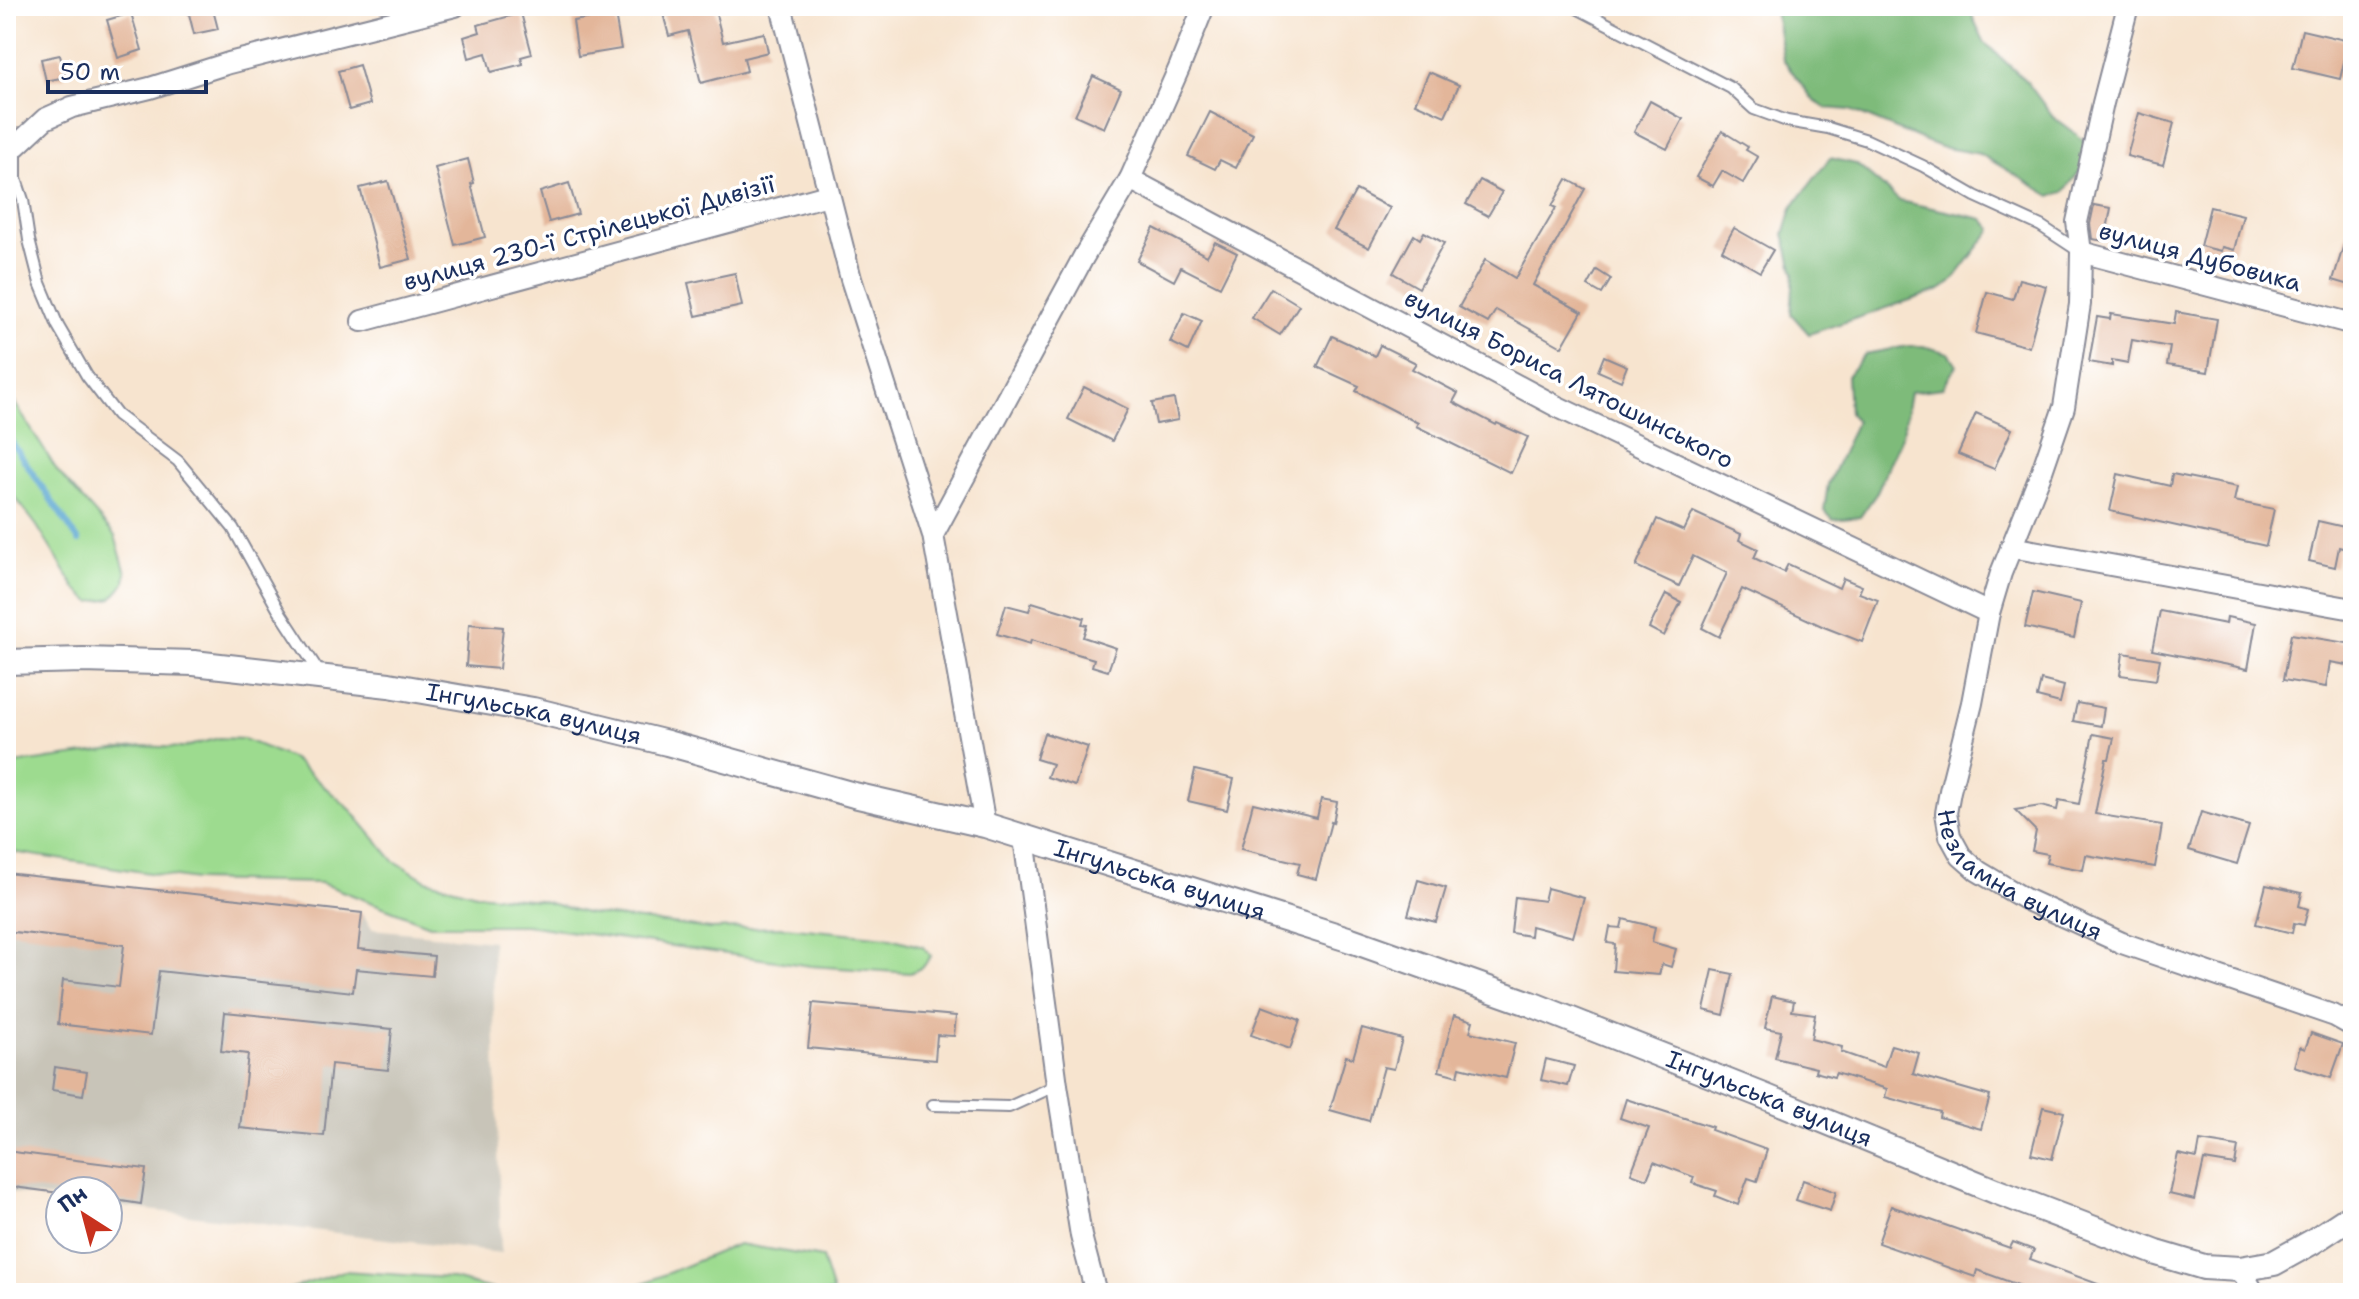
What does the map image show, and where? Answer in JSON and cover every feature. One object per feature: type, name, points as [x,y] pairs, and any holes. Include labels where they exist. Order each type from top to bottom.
[{"type":"street","points":[[11,147],[45,119],[72,107],[150,88],[229,63],[455,6]]},
{"type":"street","points":[[781,6],[851,279],[933,535],[985,825]]},
{"type":"street","points":[[933,535],[1084,256],[1130,179],[1204,6]]},
{"type":"street","name":"Незламна вулиця","points":[[2128,6],[2077,222],[2081,252],[2080,304],[2064,407],[1989,613],[1946,813],[1950,836],[1961,856],[1978,871],[2025,899],[2122,943],[2335,1016],[2353,1026]]},
{"type":"street","name":"вулиця Бориса Лятошинського","points":[[1130,179],[1556,406],[1989,613]]},
{"type":"street","name":"вулиця 230-ї Стрілецької Дивізії","points":[[362,321],[828,195]]},
{"type":"street","name":"вулиця Дубовика","points":[[2081,252],[2353,324]]},
{"type":"street","points":[[2011,547],[2353,609]]},
{"type":"street","name":"Інгульська вулиця","points":[[6,662],[83,660],[194,663],[389,685],[533,710],[667,743],[854,795],[985,825],[1381,950],[1546,1010],[2157,1253],[2204,1267],[2240,1269]]},
{"type":"street","points":[[1024,838],[1057,1085],[1081,1236],[1096,1293]]},
{"type":"street","points":[[2254,1293],[2240,1269],[2274,1263],[2353,1215]]},
{"type":"lane","points":[[1573,6],[1731,88],[1754,109],[1787,121],[1828,128],[1867,140],[2041,226],[2081,252]]},
{"type":"lane","points":[[11,147],[40,283],[58,326],[87,376],[117,415],[178,461],[233,528],[278,609],[322,677]]},
{"type":"lane","points":[[933,1105],[1009,1107],[1057,1085]]},
{"type":"shaded area","points":[[6,873],[362,913],[372,929],[492,941],[501,1253],[124,1207],[124,1175],[44,1175],[44,1197],[6,1192]]},
{"type":"green space","points":[[1774,6],[1970,6],[1985,43],[2027,82],[2053,117],[2088,143],[2091,156],[2064,192],[2051,196],[1980,154],[1940,147],[1850,110],[1826,108],[1814,101],[1783,59]]},
{"type":"green space","points":[[1830,158],[1856,164],[1900,201],[1983,219],[1992,229],[1951,283],[1940,290],[1809,334],[1791,314],[1794,273],[1784,234],[1792,208]]},
{"type":"green space","points":[[1923,346],[1949,353],[1957,365],[1942,388],[1910,392],[1903,434],[1876,494],[1860,517],[1833,520],[1824,510],[1828,484],[1856,422],[1849,413],[1847,376],[1865,354]]},
{"type":"green space","points":[[6,389],[58,472],[115,536],[126,573],[125,583],[112,598],[91,602],[76,589],[37,526],[6,485]]},
{"type":"green space","points":[[219,738],[244,739],[293,759],[351,810],[393,860],[426,880],[476,894],[539,900],[585,913],[711,929],[785,927],[887,937],[923,947],[931,956],[923,967],[910,973],[811,966],[526,925],[430,925],[321,883],[195,880],[6,851],[6,765],[143,746],[181,748]]},
{"type":"green space","points":[[738,1244],[822,1258],[833,1293],[620,1293]]},
{"type":"green space","points":[[344,1271],[449,1278],[507,1293],[278,1293]]},
{"type":"building","points":[[187,6],[212,6],[218,29],[194,34]]},
{"type":"building","points":[[661,6],[714,6],[723,42],[764,33],[768,52],[744,58],[747,71],[701,83],[688,31],[669,36]]},
{"type":"building","points":[[131,13],[142,50],[118,58],[107,20]]},
{"type":"building","points":[[521,13],[532,54],[521,57],[523,64],[491,72],[486,53],[469,58],[464,37],[480,32],[478,25]]},
{"type":"building","points":[[615,14],[621,49],[578,56],[573,21]]},
{"type":"building","points":[[2302,30],[2349,41],[2340,79],[2293,68]]},
{"type":"building","points":[[60,55],[65,77],[46,81],[41,59]]},
{"type":"building","points":[[359,65],[370,104],[349,110],[338,71]]},
{"type":"building","points":[[1429,72],[1459,85],[1445,116],[1415,103]]},
{"type":"building","points":[[1093,76],[1121,89],[1104,128],[1075,115]]},
{"type":"building","points":[[1650,101],[1683,119],[1667,149],[1634,132]]},
{"type":"building","points":[[1210,112],[1253,134],[1236,168],[1220,160],[1215,169],[1188,156]]},
{"type":"building","points":[[2139,113],[2174,123],[2163,165],[2127,156]]},
{"type":"building","points":[[1722,131],[1758,157],[1743,183],[1722,171],[1713,186],[1696,177]]},
{"type":"building","points":[[468,159],[485,237],[455,245],[435,168]]},
{"type":"building","points":[[1567,179],[1585,189],[1533,285],[1582,312],[1562,347],[1496,310],[1488,323],[1459,307],[1485,260],[1515,278],[1556,208],[1552,206]]},
{"type":"building","points":[[1480,180],[1502,192],[1488,216],[1466,204]]},
{"type":"building","points":[[388,181],[411,259],[380,267],[360,188]]},
{"type":"building","points":[[569,183],[578,214],[549,222],[540,192]]},
{"type":"building","points":[[1356,190],[1390,208],[1369,248],[1334,230]]},
{"type":"building","points":[[2094,205],[2111,208],[2105,241],[2092,239],[2090,224]]},
{"type":"building","points":[[2210,207],[2243,215],[2234,250],[2222,247],[2221,251],[2200,246]]},
{"type":"building","points":[[1154,228],[1207,256],[1215,242],[1237,253],[1220,287],[1181,267],[1174,281],[1137,261]]},
{"type":"building","points":[[1734,228],[1773,250],[1760,272],[1722,250]]},
{"type":"building","points":[[2349,228],[2353,229],[2353,286],[2333,280]]},
{"type":"building","points":[[1424,232],[1444,243],[1419,288],[1393,273],[1414,235],[1420,239]]},
{"type":"building","points":[[1597,270],[1611,279],[1602,294],[1588,286]]},
{"type":"building","points":[[735,273],[742,306],[696,316],[688,283]]},
{"type":"building","points":[[2019,279],[2046,286],[2029,347],[1976,333],[1987,292],[2013,299]]},
{"type":"building","points":[[1271,288],[1299,305],[1280,335],[1252,318]]},
{"type":"building","points":[[2176,312],[2217,319],[2208,372],[2167,365],[2170,347],[2132,340],[2128,363],[2112,360],[2112,366],[2089,362],[2097,317],[2110,319],[2111,314],[2174,324]]},
{"type":"building","points":[[1184,313],[1202,321],[1188,351],[1170,342]]},
{"type":"building","points":[[1332,336],[1375,356],[1380,345],[1416,363],[1412,369],[1458,393],[1453,402],[1496,425],[1528,437],[1511,473],[1416,426],[1418,423],[1356,391],[1359,386],[1317,367]]},
{"type":"building","points":[[1604,356],[1627,366],[1621,381],[1598,371]]},
{"type":"building","points":[[1084,387],[1128,409],[1112,441],[1068,419]]},
{"type":"building","points":[[1174,399],[1178,420],[1156,424],[1152,403]]},
{"type":"building","points":[[1976,413],[2012,429],[1994,469],[1958,454]]},
{"type":"building","points":[[2118,474],[2170,486],[2172,474],[2237,487],[2234,501],[2274,509],[2266,546],[2110,511]]},
{"type":"building","points":[[1693,512],[1741,534],[1739,540],[1758,549],[1754,558],[1784,572],[1788,564],[1839,588],[1843,578],[1862,586],[1859,593],[1878,600],[1862,642],[1742,589],[1719,637],[1702,628],[1727,573],[1693,556],[1679,586],[1636,566],[1657,519],[1684,531]]},
{"type":"building","points":[[2318,521],[2353,529],[2353,551],[2339,547],[2335,567],[2309,561]]},
{"type":"building","points":[[2033,592],[2081,603],[2074,638],[2025,627]]},
{"type":"building","points":[[1666,594],[1681,602],[1664,636],[1649,628]]},
{"type":"building","points":[[1032,602],[1084,618],[1082,624],[1087,625],[1083,637],[1116,648],[1108,671],[1092,666],[1094,659],[1031,640],[1030,644],[997,634],[1006,605],[1029,611]]},
{"type":"building","points":[[2160,611],[2226,624],[2227,617],[2256,623],[2248,669],[2152,650]]},
{"type":"building","points":[[469,624],[503,627],[499,669],[466,666]]},
{"type":"building","points":[[2291,634],[2353,644],[2353,666],[2330,662],[2326,687],[2283,680]]},
{"type":"building","points":[[2123,653],[2160,659],[2156,680],[2120,675]]},
{"type":"building","points":[[2041,680],[2064,686],[2060,703],[2037,697]]},
{"type":"building","points":[[2077,703],[2104,708],[2101,726],[2073,721]]},
{"type":"building","points":[[1044,733],[1088,747],[1075,786],[1047,777],[1052,764],[1036,759]]},
{"type":"building","points":[[2093,734],[2114,738],[2109,759],[2106,759],[2095,814],[2162,825],[2155,867],[2086,855],[2083,870],[2046,863],[2048,854],[2032,851],[2036,831],[2015,810],[2041,806],[2057,810],[2059,800],[2079,804]]},
{"type":"building","points":[[1195,770],[1234,779],[1227,810],[1188,801]]},
{"type":"building","points":[[1321,799],[1337,802],[1316,879],[1297,874],[1300,863],[1241,849],[1253,803],[1317,818]]},
{"type":"building","points":[[2201,812],[2249,826],[2237,864],[2189,850]]},
{"type":"building","points":[[6,873],[362,913],[358,949],[434,956],[432,976],[356,969],[353,992],[159,971],[151,1035],[58,1024],[63,980],[119,987],[124,945],[6,931]]},
{"type":"building","points":[[1418,880],[1446,888],[1436,922],[1408,915]]},
{"type":"building","points":[[2266,885],[2302,893],[2299,906],[2308,909],[2304,925],[2294,923],[2292,933],[2256,924]]},
{"type":"building","points":[[1547,888],[1584,898],[1573,937],[1531,926],[1530,936],[1511,933],[1515,897],[1544,901]]},
{"type":"building","points":[[1623,919],[1655,927],[1652,942],[1676,949],[1671,967],[1662,964],[1659,975],[1613,971],[1615,944],[1607,943],[1610,927],[1621,928]]},
{"type":"building","points":[[1713,970],[1733,974],[1724,1015],[1704,1010]]},
{"type":"building","points":[[1772,996],[1794,1001],[1792,1011],[1815,1014],[1811,1039],[1842,1047],[1841,1052],[1884,1067],[1891,1045],[1919,1053],[1913,1074],[1990,1096],[1981,1129],[1939,1117],[1940,1112],[1885,1097],[1887,1089],[1836,1073],[1834,1077],[1815,1072],[1816,1068],[1775,1058],[1781,1031],[1765,1028]]},
{"type":"building","points":[[813,1003],[956,1016],[954,1036],[937,1035],[935,1060],[808,1048]]},
{"type":"building","points":[[1262,1006],[1300,1020],[1290,1049],[1251,1035]]},
{"type":"building","points":[[225,1012],[392,1029],[388,1070],[331,1064],[324,1136],[240,1128],[248,1054],[221,1051]]},
{"type":"building","points":[[1454,1015],[1473,1021],[1470,1032],[1515,1043],[1506,1078],[1460,1067],[1458,1076],[1439,1071]]},
{"type":"building","points":[[1362,1028],[1402,1039],[1394,1069],[1384,1067],[1369,1121],[1330,1110],[1346,1056],[1353,1058]]},
{"type":"building","points":[[2311,1033],[2343,1044],[2331,1078],[2294,1066],[2300,1047],[2305,1049]]},
{"type":"building","points":[[1546,1059],[1574,1066],[1568,1086],[1541,1080]]},
{"type":"building","points":[[55,1067],[87,1072],[83,1095],[52,1090]]},
{"type":"building","points":[[1626,1099],[1712,1127],[1711,1130],[1767,1150],[1757,1181],[1748,1178],[1738,1205],[1715,1196],[1717,1191],[1692,1183],[1694,1177],[1654,1162],[1647,1179],[1631,1173],[1649,1128],[1620,1118]]},
{"type":"building","points":[[2043,1107],[2064,1112],[2052,1159],[2031,1154]]},
{"type":"building","points":[[2200,1141],[2238,1147],[2235,1165],[2204,1160],[2195,1200],[2169,1194],[2178,1154],[2197,1158]]},
{"type":"building","points":[[6,1151],[146,1169],[141,1204],[124,1201],[124,1175],[44,1175],[44,1191],[6,1186]]},
{"type":"building","points":[[1803,1180],[1836,1192],[1830,1211],[1796,1200]]},
{"type":"building","points":[[1891,1206],[2010,1248],[2013,1242],[2034,1250],[2030,1259],[2117,1291],[2040,1293],[1977,1270],[1975,1277],[1878,1243]]},
{"type":"waterway","points":[[6,434],[79,541]]}]
